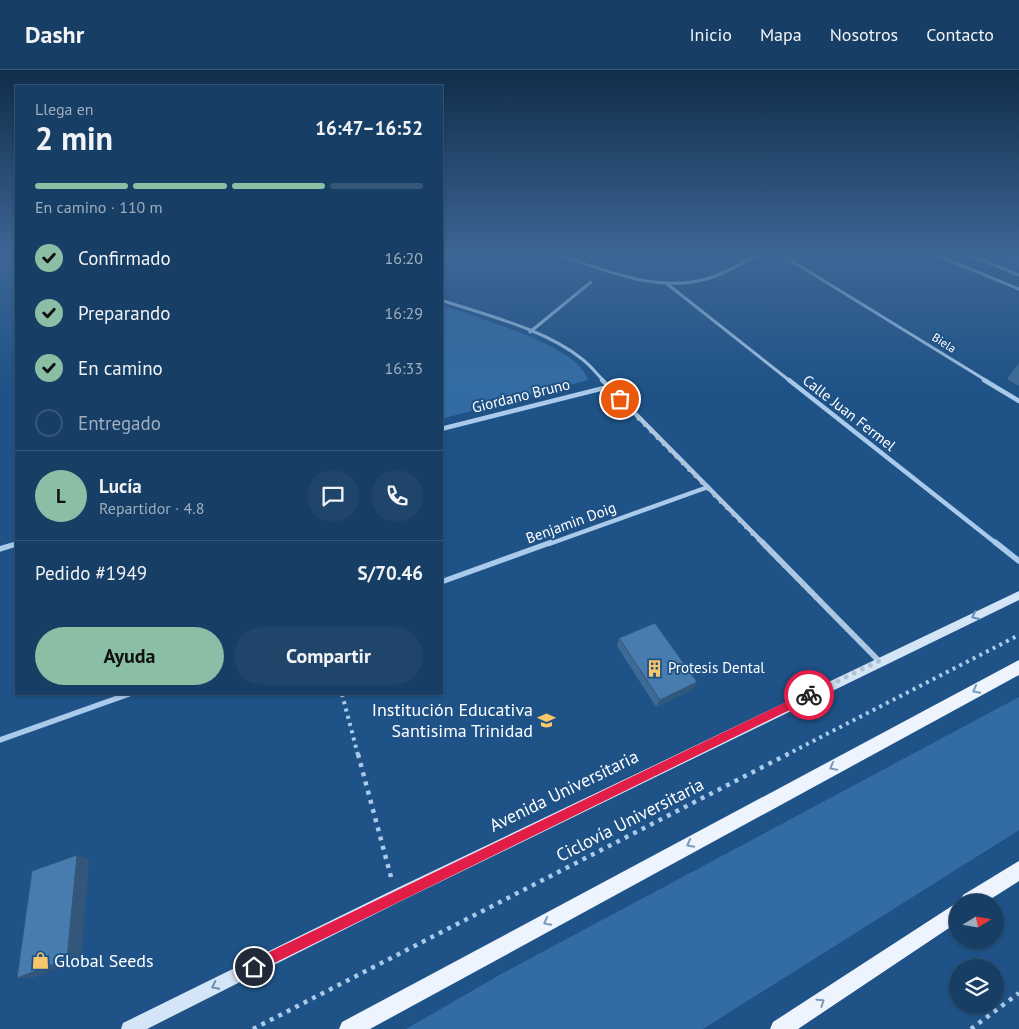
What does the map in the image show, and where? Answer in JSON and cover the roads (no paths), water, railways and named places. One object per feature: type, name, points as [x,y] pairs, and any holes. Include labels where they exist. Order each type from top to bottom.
[{"type":"main road","name":"Avenida Universitaria","points":[[129,1029],[396,896],[1019,595]]},
{"type":"main road","points":[[349,1029],[1019,667]]},
{"type":"main road","points":[[982,894],[1019,870]]},
{"type":"main road","points":[[780,1029],[949,917]]},
{"type":"street","points":[[530,332],[569,300]]},
{"type":"street","name":"Calle Juan Fermel","points":[[687,300],[1019,561]]},
{"type":"street","name":"Biela","points":[[855,300],[1019,401]]},
{"type":"street","points":[[443,301],[530,332],[570,351],[582,360],[879,661]]},
{"type":"street","name":"Giordano Bruno","points":[[443,428],[608,387]]},
{"type":"street","name":"Benjamin Doig","points":[[443,581],[708,488]]},
{"type":"street","points":[[0,549],[15,544]]},
{"type":"street","points":[[0,740],[126,695]]},
{"type":"place","name":"Protesis Dental","points":[[654,668]]},
{"type":"place","name":"Institución Educativa Santisima Trinidad","points":[[547,720]]},
{"type":"place","name":"Global Seeds","points":[[40,961]]}]
